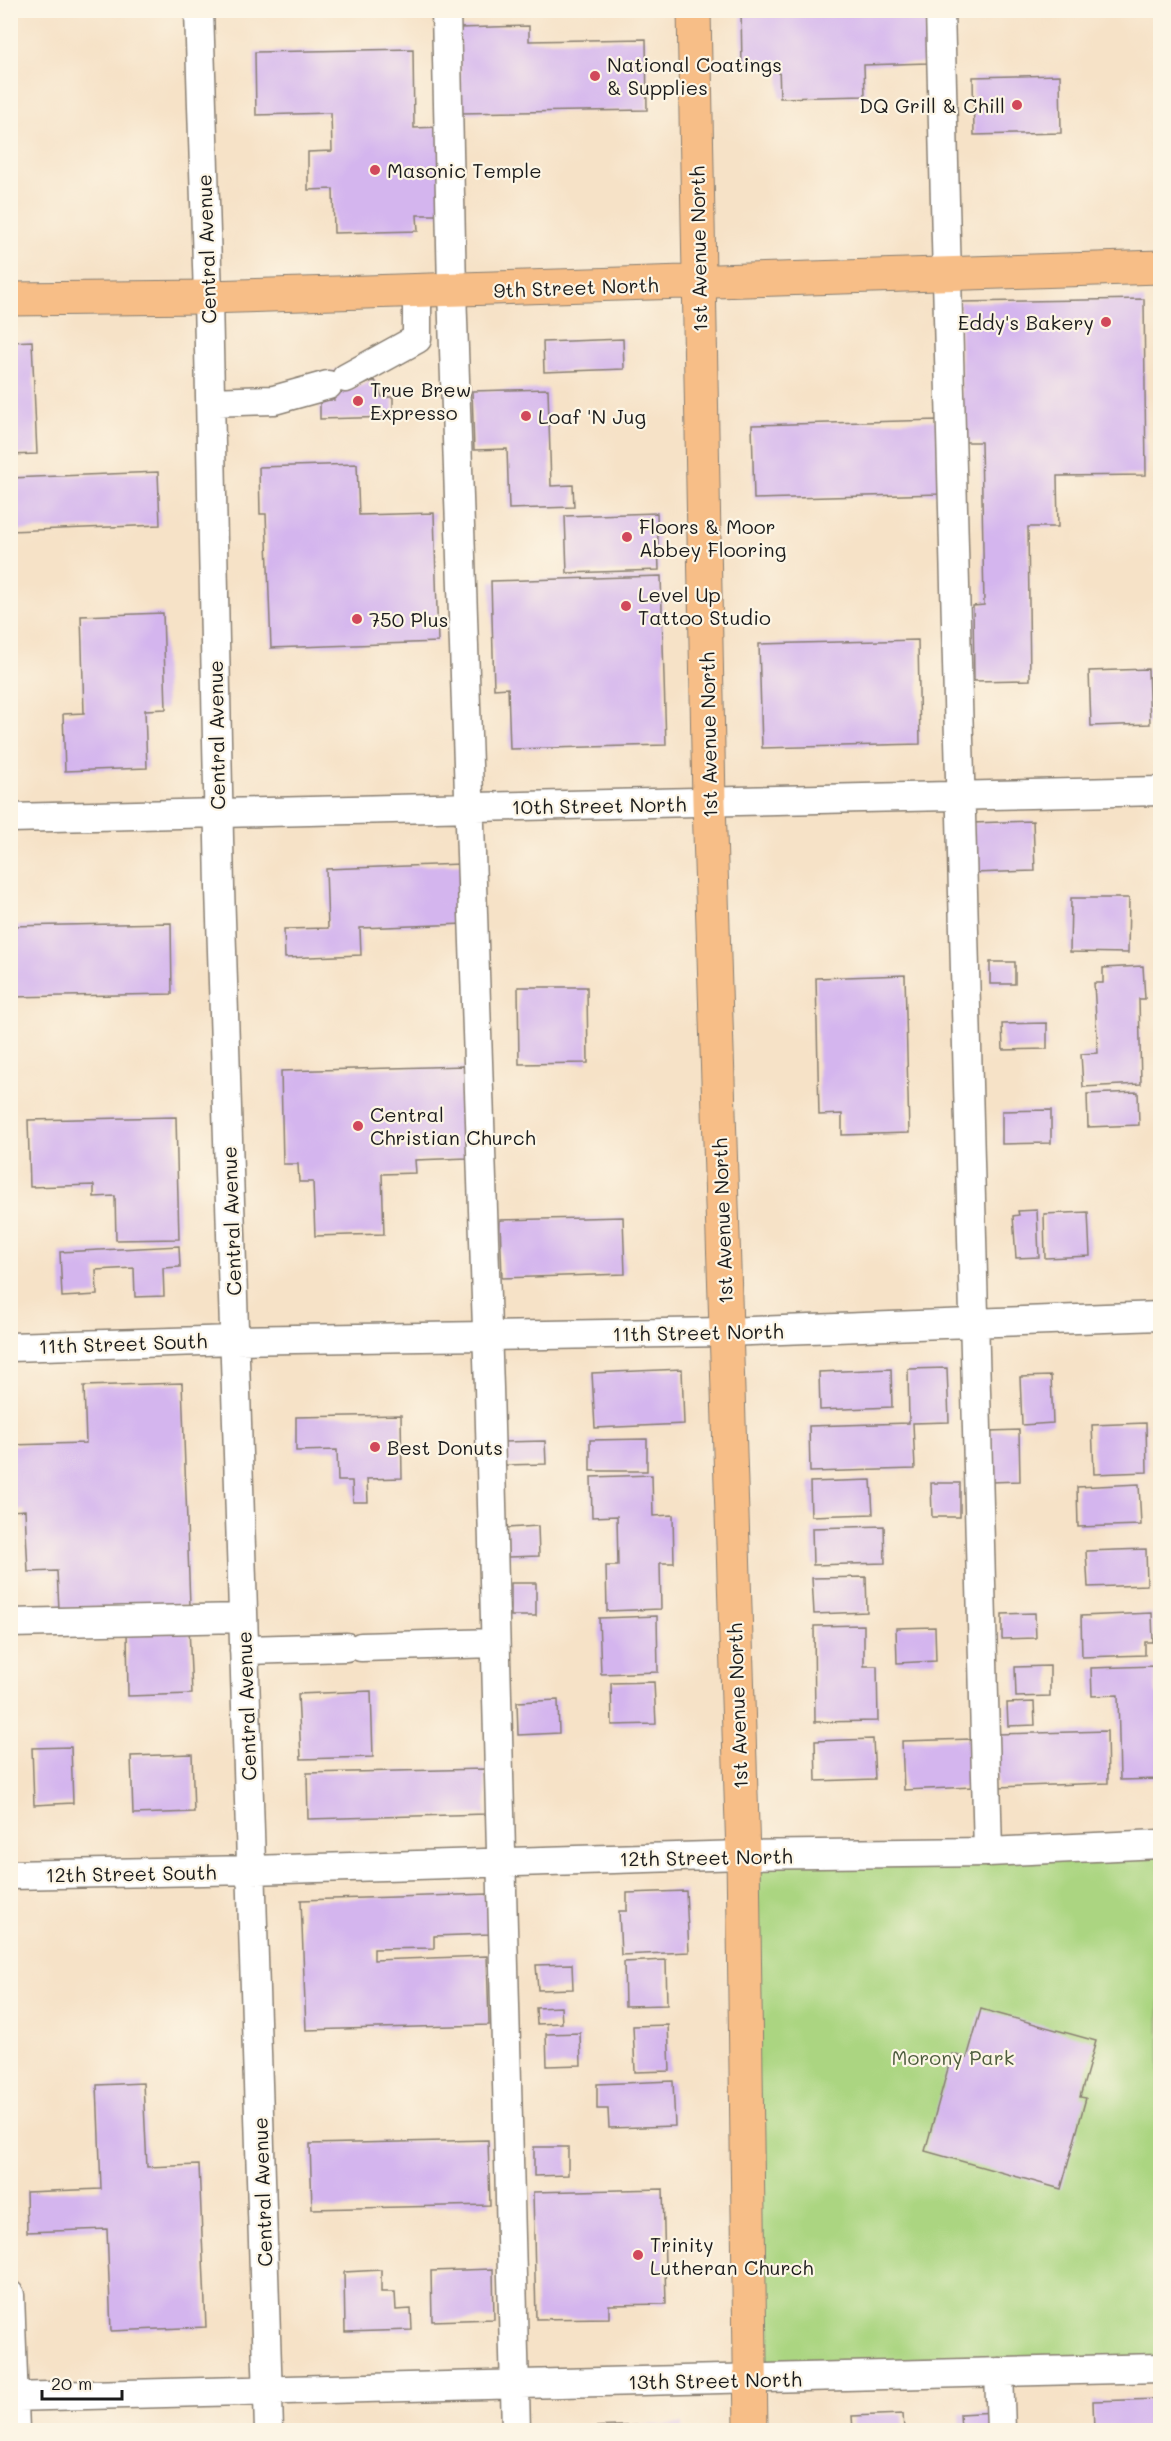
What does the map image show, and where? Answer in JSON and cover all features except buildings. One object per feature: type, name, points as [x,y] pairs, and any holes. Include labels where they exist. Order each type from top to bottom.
[{"type":"main road","name":"1st Avenue North","points":[[694,10],[709,802],[742,1855],[751,2430]]},
{"type":"main road","name":"9th Street North","points":[[10,299],[208,297],[1161,267]]},
{"type":"street","name":"Central Avenue","points":[[199,10],[208,297],[218,813],[269,2430]]},
{"type":"street","points":[[446,10],[452,290],[487,1336],[516,2430]]},
{"type":"street","points":[[940,10],[987,1852]]},
{"type":"street","points":[[210,402],[274,400],[337,381],[417,339],[417,291]]},
{"type":"street","name":"10th Street North","points":[[10,818],[1161,791]]},
{"type":"street","name":"11th Street North","points":[[235,1340],[725,1332],[1161,1316]]},
{"type":"street","name":"11th Street South","points":[[10,1347],[235,1340]]},
{"type":"street","points":[[10,1623],[243,1618]]},
{"type":"street","points":[[244,1650],[495,1643]]},
{"type":"street","name":"12th Street North","points":[[251,1870],[742,1855],[987,1852],[1161,1844]]},
{"type":"street","name":"12th Street South","points":[[10,1875],[251,1870]]},
{"type":"street","points":[[10,2295],[15,2430]]},
{"type":"street","name":"13th Street North","points":[[12,2397],[1161,2368]]},
{"type":"street","points":[[999,2372],[1001,2430]]},
{"type":"green space","name":"Morony Park","points":[[1160,1842],[1160,2368],[749,2379],[743,1855]]},
{"type":"place","name":"National Coatings & Supplies","points":[[595,76]]},
{"type":"place","name":"DQ Grill & Chill","points":[[1017,105]]},
{"type":"place","name":"Masonic Temple","points":[[375,170]]},
{"type":"place","name":"Eddy's Bakery","points":[[1106,322]]},
{"type":"place","name":"True Brew Expresso","points":[[358,401]]},
{"type":"place","name":"Loaf 'N Jug","points":[[526,416]]},
{"type":"place","name":"Floors & Moor Abbey Flooring","points":[[627,537]]},
{"type":"place","name":"Level Up Tattoo Studio","points":[[626,606]]},
{"type":"place","name":"750 Plus","points":[[357,619]]},
{"type":"place","name":"Central Christian Church","points":[[358,1126]]},
{"type":"place","name":"Best Donuts","points":[[375,1447]]},
{"type":"place","name":"Trinity Lutheran Church","points":[[638,2255]]}]
